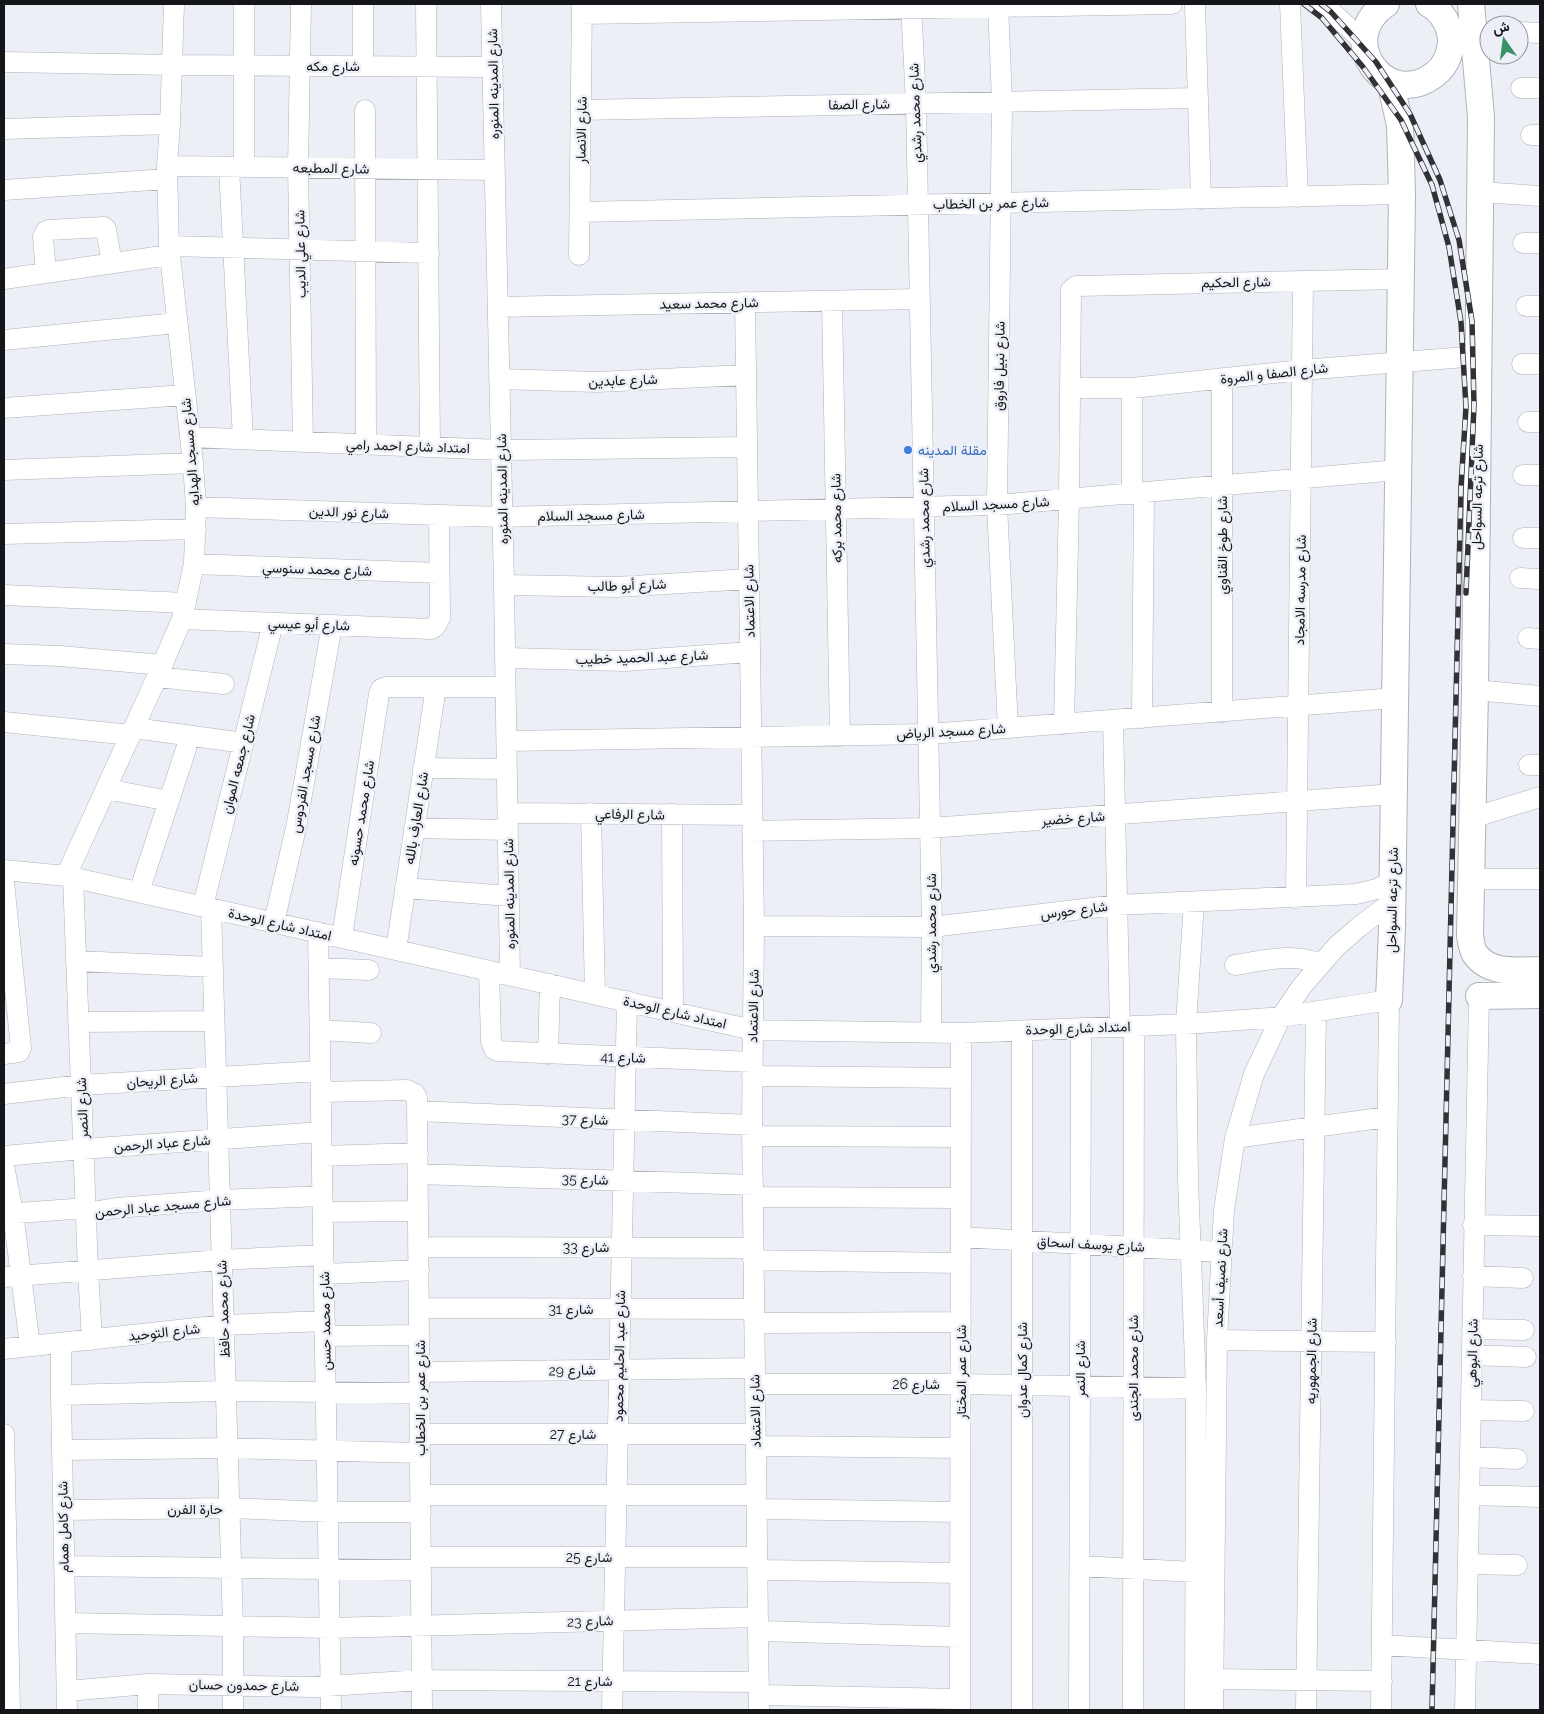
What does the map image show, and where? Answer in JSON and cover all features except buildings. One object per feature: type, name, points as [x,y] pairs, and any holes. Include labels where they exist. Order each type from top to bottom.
[{"type":"main road","points":[[1386,4],[1378,9],[1367,24],[1364,42],[1369,61],[1374,69],[1390,81],[1409,85],[1428,80],[1472,40]]},
{"type":"main road","points":[[1428,4],[1440,12],[1446,20],[1451,39],[1472,40]]},
{"type":"main road","name":"شارع ترعه السواحل","points":[[1471,4],[1472,40],[1481,117],[1475,690],[1470,936],[1474,953],[1487,966],[1506,971],[1540,970]]},
{"type":"main road","name":"شارع ترعه السواحل","points":[[1389,1000],[1394,794],[1402,194],[1402,140],[1390,81]]},
{"type":"main road","points":[[1478,996],[1540,995]]},
{"type":"street","name":"شارع مسجد الهدايه","points":[[70,876],[106,789],[160,671],[184,611],[194,564],[196,507],[193,463],[169,251],[167,172],[174,4]]},
{"type":"street","points":[[243,439],[233,248],[236,167],[244,66],[244,4]]},
{"type":"street","name":"شارع علي الديب","points":[[301,4],[298,167],[303,442]]},
{"type":"street","points":[[363,4],[363,66]]},
{"type":"street","points":[[426,4],[430,447]]},
{"type":"street","name":"شارع المدينه المنوره","points":[[491,4],[504,585],[510,975]]},
{"type":"street","points":[[582,9],[1172,4]]},
{"type":"street","points":[[1195,4],[1201,199]]},
{"type":"street","points":[[1290,4],[1298,197]]},
{"type":"street","points":[[1323,4],[1364,42]]},
{"type":"street","name":"شارع نبيل فاروق","points":[[998,5],[1002,102],[998,506],[1008,728]]},
{"type":"street","name":"شارع محمد رشدي","points":[[911,6],[916,103],[929,734],[932,927],[931,1032]]},
{"type":"street","name":"شارع الانصار","points":[[579,256],[582,9]]},
{"type":"street","name":"شارع مكه","points":[[4,62],[244,66],[493,67]]},
{"type":"street","name":"شارع الصفا","points":[[581,110],[1198,98]]},
{"type":"street","points":[[365,110],[366,444]]},
{"type":"street","points":[[4,129],[170,124]]},
{"type":"street","name":"شارع المطبعه","points":[[4,190],[167,172],[236,167],[495,170]]},
{"type":"street","points":[[1480,192],[1540,196]]},
{"type":"street","name":"شارع عمر بن الخطاب","points":[[580,212],[1402,194]]},
{"type":"street","points":[[46,273],[43,237],[46,231],[49,230],[104,227],[106,229],[112,263]]},
{"type":"street","points":[[4,279],[112,263],[169,251],[233,248],[429,253]]},
{"type":"street","name":"شارع الحكيم","points":[[1070,388],[1070,293],[1073,288],[1079,286],[1400,279]]},
{"type":"street","name":"شارع مدرسه الامجاد","points":[[1296,898],[1303,281]]},
{"type":"street","name":"شارع محمد سعيد","points":[[498,307],[920,299]]},
{"type":"street","name":"شارع محمد بركه","points":[[832,301],[840,736]]},
{"type":"street","name":"شارع الاعتماد","points":[[745,302],[754,926],[752,1131],[759,1696]]},
{"type":"street","points":[[4,340],[177,323]]},
{"type":"street","name":"شارع الصفا و المروة","points":[[1070,388],[1132,388],[1302,370],[1478,356]]},
{"type":"street","name":"شارع عابدين","points":[[499,379],[597,382],[746,375]]},
{"type":"street","name":"شارع طوخ القناوي","points":[[1222,378],[1222,712]]},
{"type":"street","points":[[1064,724],[1070,388]]},
{"type":"street","points":[[1132,388],[1138,493],[1142,718]]},
{"type":"street","points":[[4,408],[185,395]]},
{"type":"street","name":"امتداد شارع احمد رامي","points":[[190,437],[501,450],[747,447]]},
{"type":"street","points":[[4,470],[193,463]]},
{"type":"street","name":"شارع مسجد السلام","points":[[502,518],[998,506],[1398,470]]},
{"type":"street","name":"شارع نور الدين","points":[[196,507],[502,518]]},
{"type":"street","points":[[439,515],[439,573]]},
{"type":"street","points":[[4,534],[196,528]]},
{"type":"street","name":"شارع محمد سنوسي","points":[[194,564],[439,573]]},
{"type":"street","name":"شارع أبو عيسي","points":[[4,595],[184,611],[273,623],[431,629],[435,627],[440,618],[439,573]]},
{"type":"street","points":[[1520,578],[1540,579]]},
{"type":"street","name":"شارع أبو طالب","points":[[504,585],[616,587],[749,579]]},
{"type":"street","name":"شارع جمعه الموان","points":[[207,907],[273,623]]},
{"type":"street","name":"شارع مسجد الفردوس","points":[[274,922],[296,828],[332,625]]},
{"type":"street","name":"شارع عبد الحميد خطيب","points":[[505,658],[626,660],[750,652]]},
{"type":"street","points":[[4,654],[60,656],[160,671],[224,684]]},
{"type":"street","name":"شارع محمد حسونه","points":[[342,938],[378,694],[381,689],[386,687],[436,687]]},
{"type":"street","points":[[436,687],[505,687]]},
{"type":"street","name":"شارع العارف بالله","points":[[396,950],[436,687]]},
{"type":"street","points":[[1475,690],[1540,696]]},
{"type":"street","name":"شارع مسجد الرياض","points":[[507,741],[929,734],[1395,698]]},
{"type":"street","name":"شارع محمد الجندى","points":[[1113,720],[1117,906],[1127,1026],[1134,1246],[1133,1710]]},
{"type":"street","points":[[4,722],[132,731],[244,743]]},
{"type":"street","points":[[140,892],[186,749]]},
{"type":"street","points":[[423,768],[507,769]]},
{"type":"street","points":[[106,789],[169,800]]},
{"type":"street","name":"شارع خضير","points":[[752,823],[930,828],[1394,794]]},
{"type":"street","points":[[1472,818],[1540,797]]},
{"type":"street","points":[[591,813],[595,994]]},
{"type":"street","name":"شارع الرفاعي","points":[[414,828],[591,813],[672,814],[752,823]]},
{"type":"street","points":[[672,814],[673,1012]]},
{"type":"street","name":"امتداد شارع الوحدة","points":[[4,870],[70,876],[753,1030],[961,1033],[1186,1024],[1281,1017],[1389,1000]]},
{"type":"street","name":"شارع النصر","points":[[70,876],[76,961],[92,1340]]},
{"type":"street","points":[[1471,879],[1540,879]]},
{"type":"street","points":[[4,882],[8,960],[21,1048],[12,1052]]},
{"type":"street","points":[[405,888],[509,896]]},
{"type":"street","name":"شارع حورس","points":[[754,926],[932,927],[1117,906],[1296,898],[1356,894],[1377,889],[1392,892]]},
{"type":"street","name":"شارع نصيف أسعد","points":[[1213,1710],[1217,1340],[1224,1210],[1235,1138],[1254,1074],[1281,1017],[1320,964],[1392,892]]},
{"type":"street","name":"شارع نصيف أسعد","points":[[1194,902],[1186,1024],[1188,1180],[1196,1388],[1195,1710]]},
{"type":"street","name":"شارع محمد حافظ","points":[[207,907],[213,967],[231,1567],[233,1710]]},
{"type":"street","name":"شارع محمد حسن","points":[[318,932],[331,1710]]},
{"type":"street","points":[[1235,965],[1281,959],[1304,960],[1320,964]]},
{"type":"street","points":[[76,961],[213,967]]},
{"type":"street","points":[[319,968],[369,970]]},
{"type":"street","name":"شارع 41","points":[[489,970],[491,1041],[494,1049],[502,1052],[625,1057],[752,1069],[961,1078]]},
{"type":"street","points":[[548,1054],[550,984]]},
{"type":"street","name":"شارع البوهي","points":[[1465,1710],[1478,996]]},
{"type":"street","points":[[1381,1710],[1389,1000]]},
{"type":"street","name":"شارع عبد الحليم محمود","points":[[612,1710],[627,1001]]},
{"type":"street","name":"شارع الجمهوريه","points":[[1306,1710],[1316,1011]]},
{"type":"street","points":[[78,1022],[214,1021]]},
{"type":"street","name":"شارع النمر","points":[[1080,1710],[1081,1028]]},
{"type":"street","points":[[320,1030],[371,1033]]},
{"type":"street","name":"شارع كمال عدوان","points":[[1022,1031],[1022,1710]]},
{"type":"street","name":"شارع عمر المختار","points":[[960,1705],[961,1033]]},
{"type":"street","name":"شارع الريحان","points":[[4,1094],[81,1085],[320,1070]]},
{"type":"street","name":"شارع عمر بن الخطاب","points":[[321,1092],[407,1090],[415,1094],[417,1098],[422,1710]]},
{"type":"street","name":"شارع 37","points":[[417,1111],[624,1120],[752,1131],[961,1137]]},
{"type":"street","points":[[1235,1138],[1387,1117]]},
{"type":"street","name":"شارع عباد الرحمن","points":[[4,1156],[321,1132]]},
{"type":"street","points":[[322,1156],[418,1153]]},
{"type":"street","points":[[4,1166],[13,1276],[30,1346]]},
{"type":"street","name":"شارع 35","points":[[418,1174],[623,1180],[753,1191],[961,1198]]},
{"type":"street","name":"شارع مسجد عباد الرحمن","points":[[8,1213],[73,1209],[99,1212],[116,1208],[220,1200],[322,1204],[418,1212]]},
{"type":"street","points":[[1473,1225],[1540,1226]]},
{"type":"street","name":"شارع يوسف اسحاق","points":[[961,1237],[1222,1252]]},
{"type":"street","name":"شارع 33","points":[[418,1247],[621,1247],[960,1263]]},
{"type":"street","points":[[13,1276],[221,1260],[418,1270]]},
{"type":"street","points":[[1473,1276],[1523,1278]]},
{"type":"street","name":"شارع 31","points":[[419,1308],[620,1309],[754,1316],[961,1322]]},
{"type":"street","name":"شارع التوحيد","points":[[4,1349],[224,1325],[419,1335]]},
{"type":"street","points":[[1472,1329],[1524,1330]]},
{"type":"street","points":[[1217,1340],[1386,1342]]},
{"type":"street","name":"شارع كامل همام","points":[[61,1343],[67,1700]]},
{"type":"street","points":[[1472,1355],[1526,1357]]},
{"type":"street","name":"شارع 29","points":[[419,1372],[619,1370],[755,1376]]},
{"type":"street","name":"شارع 26","points":[[755,1376],[960,1384],[1196,1388]]},
{"type":"street","points":[[61,1395],[226,1392],[420,1393]]},
{"type":"street","points":[[1471,1410],[1524,1411]]},
{"type":"street","points":[[4,1434],[6,1663],[10,1710]]},
{"type":"street","name":"شارع 27","points":[[62,1450],[227,1448],[327,1450],[618,1434],[960,1448]]},
{"type":"street","points":[[1470,1457],[1517,1459]]},
{"type":"street","name":"حارة الفرن","points":[[63,1510],[229,1508],[328,1512],[421,1504],[616,1495],[960,1512]]},
{"type":"street","points":[[1469,1495],[1540,1497]]},
{"type":"street","name":"شارع 25","points":[[64,1566],[329,1569],[615,1557],[960,1573]]},
{"type":"street","points":[[1468,1564],[1517,1565]]},
{"type":"street","points":[[1080,1566],[1195,1572]]},
{"type":"street","name":"شارع 23","points":[[65,1623],[330,1628],[614,1620],[758,1624],[960,1637]]},
{"type":"street","points":[[1382,1645],[1540,1654]]},
{"type":"street","points":[[1213,1679],[1382,1682]]},
{"type":"street","name":"شارع 21","points":[[422,1680],[612,1681],[759,1696],[960,1705]]},
{"type":"street","name":"شارع حمدون حسان","points":[[67,1700],[148,1684],[312,1687],[422,1680]]},
{"type":"street","points":[[148,1684],[148,1710]]},
{"type":"railway","points":[[1304,4],[1322,18],[1363,67],[1401,120],[1432,185],[1449,247],[1461,322],[1466,407],[1461,487],[1432,1710]]},
{"type":"railway","points":[[1321,4],[1331,12],[1376,62],[1410,114],[1440,180],[1459,240],[1472,321],[1474,405],[1466,593]]},
{"type":"place","name":"مقلة المدينه","points":[[908,450]]}]
